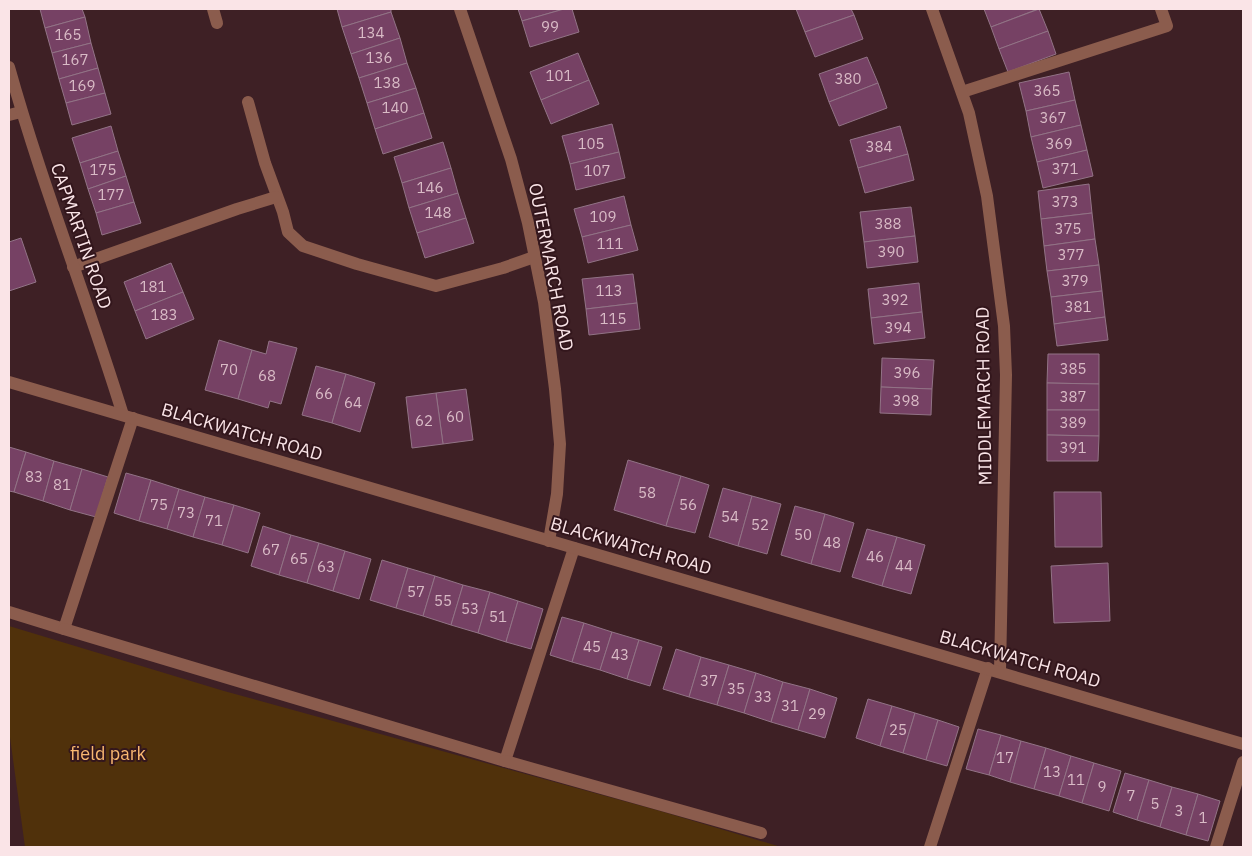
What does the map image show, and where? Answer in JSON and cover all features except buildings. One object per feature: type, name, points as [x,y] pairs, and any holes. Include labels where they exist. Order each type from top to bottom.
[{"type":"street","points":[[213,9],[217,22]]},
{"type":"street","name":"OUTERMARCH ROAD","points":[[460,9],[511,159],[528,223],[544,302],[556,389],[560,444],[557,494],[549,541]]},
{"type":"street","name":"MIDDLEMARCH ROAD","points":[[930,847],[994,670],[1006,375],[1004,326],[987,196],[969,113],[932,9]]},
{"type":"street","points":[[962,92],[1166,26],[1161,9]]},
{"type":"street","name":"CAPMARTIN ROAD","points":[[9,67],[15,114],[31,146],[128,416]]},
{"type":"street","points":[[248,102],[288,232],[303,246],[357,264],[436,286],[503,268],[534,256]]},
{"type":"street","points":[[73,267],[276,197]]},
{"type":"street","name":"BLACKWATCH ROAD","points":[[9,382],[1243,744]]},
{"type":"street","points":[[64,629],[128,416]]},
{"type":"street","points":[[505,761],[574,548]]},
{"type":"street","points":[[9,612],[505,761],[761,833]]},
{"type":"street","points":[[1216,847],[1243,762]]},
{"type":"green space","name":"field park","points":[[9,626],[224,691],[660,811],[781,847],[25,847],[9,730]]}]
